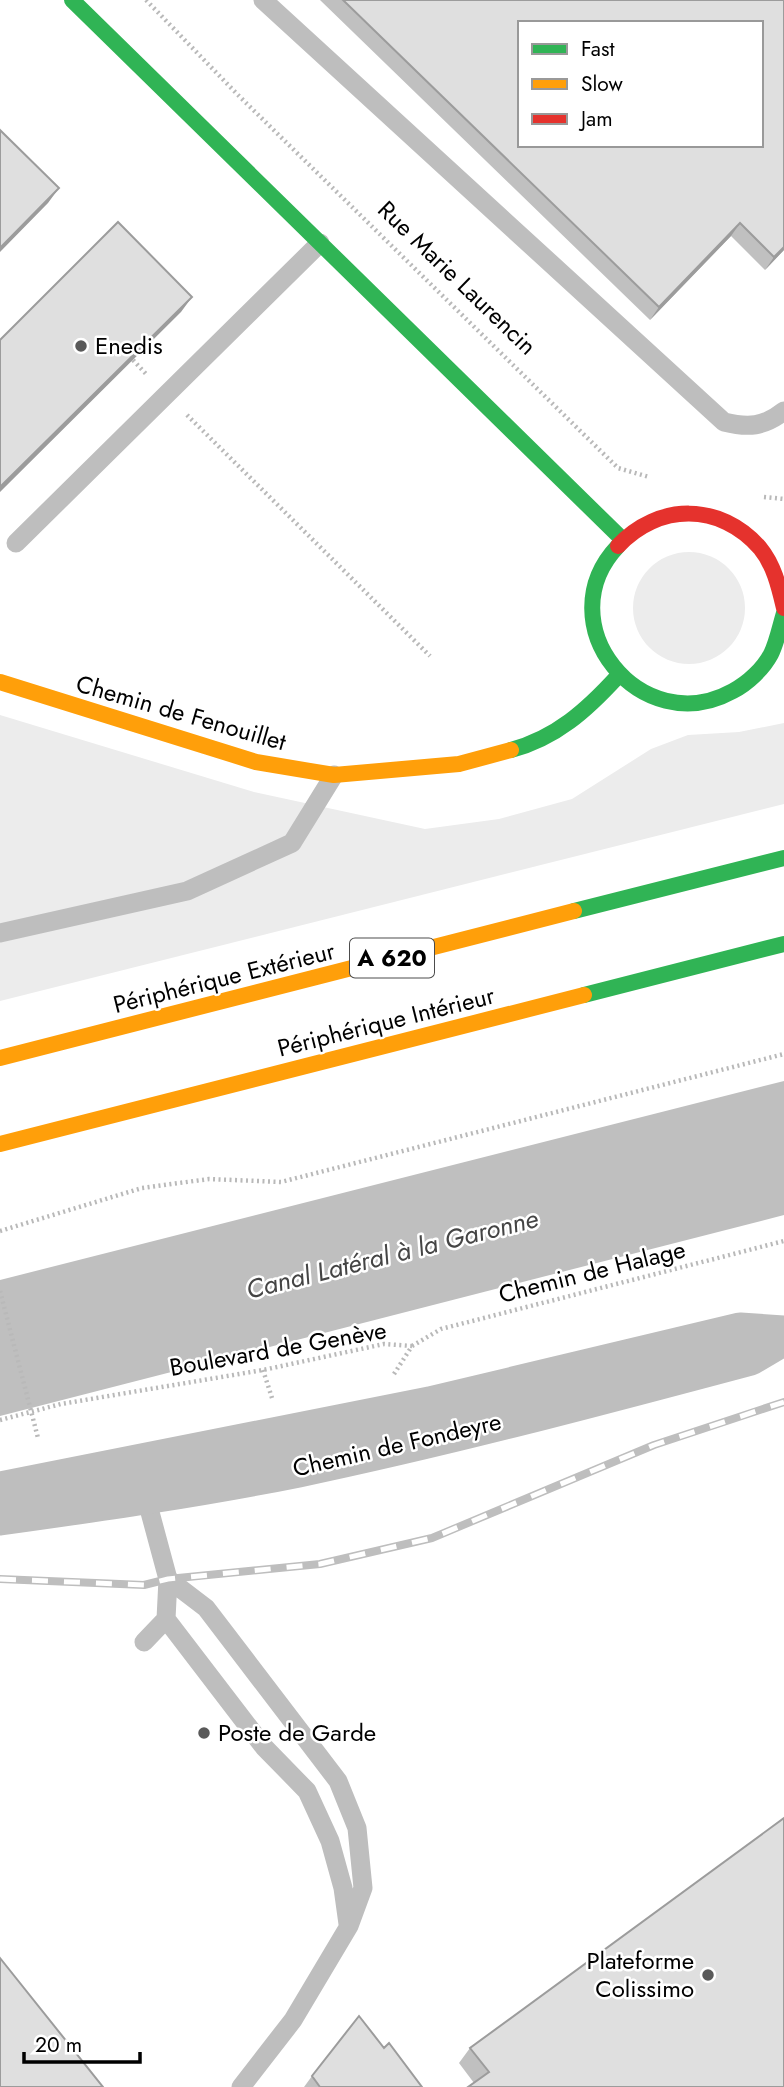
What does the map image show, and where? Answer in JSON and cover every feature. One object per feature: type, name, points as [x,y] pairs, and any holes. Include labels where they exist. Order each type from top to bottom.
[{"type":"main road","points":[[72,0],[621,538]]},
{"type":"main road","points":[[695,512],[721,517],[745,530],[761,546],[774,566],[782,588],[783,632],[777,667],[746,687],[714,702],[680,705],[646,696],[618,676],[597,644],[590,606],[599,569],[621,538],[643,522],[668,513],[695,512]]},
{"type":"main road","points":[[745,530],[768,533]]},
{"type":"main road","name":"Chemin de Fenouillet","points":[[0,682],[165,736],[256,762],[334,775],[459,764],[538,743],[587,710],[618,676]]},
{"type":"main road","name":"Périphérique Extérieur","points":[[0,1058],[784,858]]},
{"type":"main road","name":"Périphérique Intérieur","points":[[0,1144],[784,944]]},
{"type":"street","name":"Chemin de Fondeyre","points":[[0,1517],[430,1405],[740,1331],[784,1335]]},
{"type":"street","name":"Chemin de Fondeyre","points":[[0,1490],[141,1481]]},
{"type":"lane","points":[[262,0],[724,422],[747,427],[770,422],[784,411]]},
{"type":"lane","points":[[16,543],[320,243]]},
{"type":"lane","points":[[0,933],[187,891],[292,843],[334,775]]},
{"type":"lane","points":[[141,1481],[168,1579],[166,1619],[264,1747],[307,1791],[330,1841],[343,1888],[349,1926]]},
{"type":"lane","points":[[168,1579],[206,1608],[338,1781],[357,1828],[363,1888],[349,1926],[293,2020],[241,2087]]},
{"type":"lane","points":[[144,1642],[166,1619]]},
{"type":"path","name":"Rue Marie Laurencin","points":[[146,0],[238,95],[618,468],[655,479]]},
{"type":"path","points":[[133,360],[430,656]]},
{"type":"path","points":[[754,495],[784,499]]},
{"type":"path","points":[[0,1231],[142,1188],[209,1179],[281,1182],[784,1054]]},
{"type":"path","name":"Chemin de Halage","points":[[412,1346],[441,1329],[784,1241]]},
{"type":"path","points":[[0,1291],[38,1438],[43,1443]]},
{"type":"path","name":"Boulevard de Genève","points":[[0,1420],[61,1404],[262,1370],[384,1344],[412,1346],[392,1376]]},
{"type":"path","points":[[262,1370],[272,1393],[273,1409]]},
{"type":"shaded area","points":[[689,552],[710,557],[728,569],[740,587],[745,608],[740,629],[728,647],[710,659],[689,664],[668,659],[650,647],[638,629],[633,608],[638,587],[650,569],[668,557]]},
{"type":"shaded area","points":[[0,715],[254,792],[425,829],[499,819],[572,799],[651,749],[688,735],[739,732],[784,723],[784,804],[0,1001]]},
{"type":"water","name":"Canal Latéral à la Garonne","points":[[784,1081],[784,1215],[0,1416],[0,1280]]},
{"type":"building","points":[[343,0],[784,0],[784,247],[774,257],[740,223],[659,307]]},
{"type":"building","points":[[0,130],[59,188],[0,248]]},
{"type":"building","points":[[118,222],[192,297],[0,487],[0,340]]},
{"type":"building","name":"Plateforme Colissimo","points":[[784,1818],[784,2087],[468,2087],[489,2072],[470,2048]]},
{"type":"building","points":[[0,1958],[103,2087],[0,2087]]},
{"type":"building","points":[[359,2016],[384,2048],[389,2043],[422,2087],[320,2087],[312,2076]]},
{"type":"railway","points":[[0,1579],[144,1585],[168,1579],[320,1564],[432,1538],[654,1445],[784,1402]]},
{"type":"traffic: fast","points":[[72,0],[621,538]]},
{"type":"traffic: fast","points":[[618,546],[598,576],[592,608],[598,639],[614,666],[637,688],[666,701],[699,703],[733,691],[744,684],[768,660],[784,613]]},
{"type":"traffic: fast","points":[[511,750],[542,738],[570,721],[618,676]]},
{"type":"traffic: fast","points":[[574,911],[784,858]]},
{"type":"traffic: fast","points":[[584,995],[784,944]]},
{"type":"traffic: slow","points":[[0,682],[256,762],[334,775],[459,764],[511,750]]},
{"type":"traffic: slow","points":[[0,1058],[574,911]]},
{"type":"traffic: slow","points":[[0,1144],[584,995]]},
{"type":"traffic: jam","points":[[618,546],[651,522],[670,516],[689,514],[727,522],[744,533],[765,555],[775,576],[784,608]]},
{"type":"place","name":"Enedis","points":[[81,346]]},
{"type":"place","name":"Poste de Garde","points":[[204,1733]]},
{"type":"place","name":"Plateforme Colissimo","points":[[708,1975]]}]
